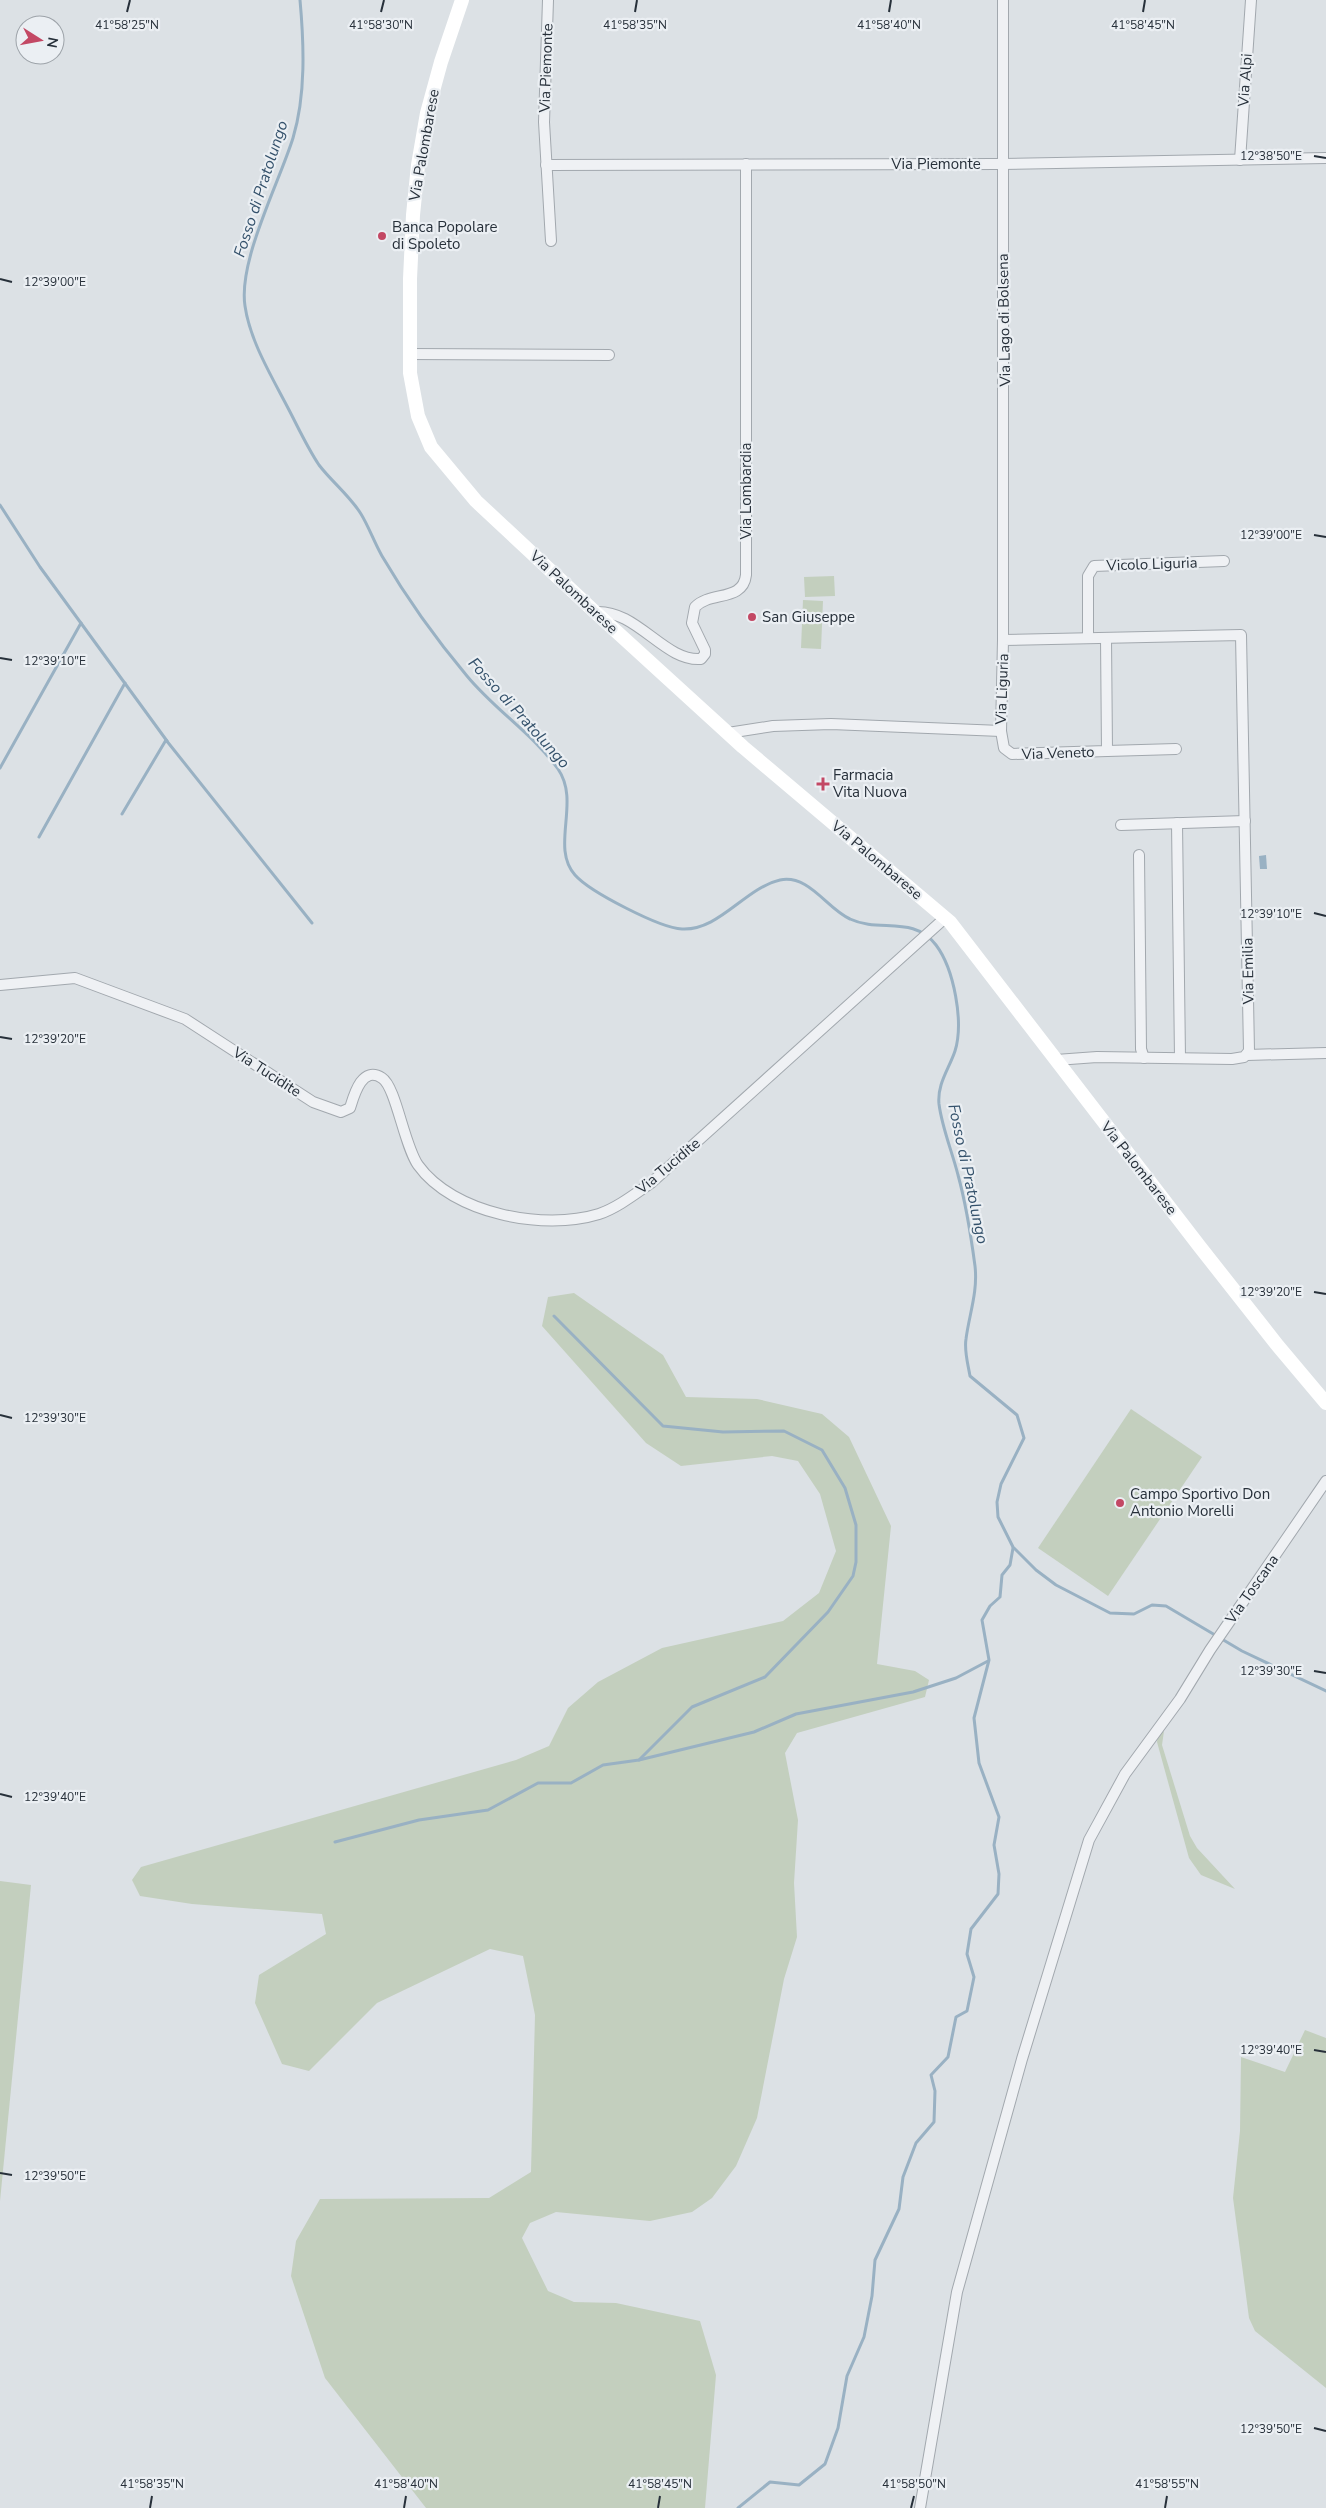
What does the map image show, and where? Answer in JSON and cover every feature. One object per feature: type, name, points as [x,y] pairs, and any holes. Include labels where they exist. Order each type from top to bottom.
[{"type":"main road","name":"Via Palombarese","points":[[462,0],[431,96],[418,165],[412,240],[410,354],[412,392],[418,416],[427,439],[439,459],[476,501],[594,612],[728,733],[945,918],[1278,1346],[1326,1403]]},
{"type":"street","name":"Via Piemonte","points":[[548,0],[544,112],[551,241]]},
{"type":"street","name":"Via Lago di Bolsena","points":[[1003,0],[1002,164],[1005,402],[1003,640]]},
{"type":"street","name":"Via Alpi","points":[[1240,160],[1251,0]]},
{"type":"street","name":"Via Piemonte","points":[[546,165],[1002,164],[1326,158]]},
{"type":"street","name":"Via Lombardia","points":[[594,612],[611,612],[620,615],[690,659],[701,659],[706,654],[706,650],[692,623],[695,607],[703,602],[738,591],[744,583],[746,574],[746,164]]},
{"type":"street","points":[[410,354],[609,355]]},
{"type":"street","name":"Vicolo Liguria","points":[[1088,638],[1088,576],[1094,566],[1224,561]]},
{"type":"street","name":"Via Liguria","points":[[728,733],[773,726],[822,724],[1001,731],[1003,640],[1240,635]]},
{"type":"street","name":"Via Emilia","points":[[1240,635],[1250,1047],[1247,1055]]},
{"type":"street","name":"Via Veneto","points":[[1001,731],[1004,748],[1012,754],[1107,751],[1106,638]]},
{"type":"street","points":[[1107,751],[1176,749]]},
{"type":"street","points":[[1122,825],[1245,821]]},
{"type":"street","points":[[1177,823],[1180,1058]]},
{"type":"street","points":[[1139,855],[1141,1048],[1144,1058]]},
{"type":"street","name":"Via Tucidite","points":[[0,985],[75,978],[185,1019],[313,1102],[341,1112],[350,1108],[355,1089],[363,1078],[373,1075],[382,1078],[392,1091],[410,1151],[418,1165],[432,1179],[455,1196],[504,1216],[566,1220],[600,1214],[651,1183],[945,918]]},
{"type":"street","points":[[1056,1060],[1097,1057],[1232,1059],[1247,1055],[1326,1053]]},
{"type":"street","name":"Via Toscana","points":[[920,2508],[957,2292],[1022,2059],[1079,1866],[1098,1820],[1125,1774],[1180,1699],[1210,1650],[1326,1481]]},
{"type":"green space","points":[[834,576],[835,596],[805,597],[804,577]]},
{"type":"green space","points":[[803,600],[823,601],[821,649],[801,648]]},
{"type":"green space","points":[[574,1293],[663,1355],[686,1397],[757,1399],[822,1414],[849,1437],[891,1526],[877,1664],[915,1671],[929,1680],[925,1697],[797,1733],[785,1753],[798,1820],[794,1883],[797,1937],[784,1979],[757,2118],[736,2166],[712,2198],[692,2212],[650,2221],[556,2212],[530,2223],[522,2238],[548,2291],[574,2302],[616,2303],[700,2321],[716,2375],[705,2508],[426,2508],[325,2378],[291,2276],[296,2241],[320,2199],[489,2198],[531,2172],[535,2015],[523,1956],[490,1949],[377,2003],[309,2071],[282,2064],[255,2003],[259,1975],[326,1934],[322,1914],[192,1904],[140,1896],[132,1880],[141,1867],[516,1760],[549,1746],[568,1708],[598,1682],[662,1648],[783,1621],[819,1593],[836,1551],[820,1494],[798,1461],[772,1456],[681,1466],[646,1443],[542,1326],[548,1297]]},
{"type":"green space","name":"Campo Sportivo Don Antonio Morelli","points":[[1131,1409],[1202,1457],[1108,1596],[1038,1548]]},
{"type":"green space","points":[[1164,1731],[1162,1745],[1190,1836],[1197,1848],[1235,1889],[1201,1875],[1189,1858],[1157,1742],[1158,1735]]},
{"type":"green space","points":[[0,1881],[31,1885],[0,2201]]},
{"type":"green space","points":[[1305,2030],[1326,2038],[1326,2388],[1255,2331],[1249,2318],[1233,2198],[1240,2131],[1241,2057],[1285,2072]]},
{"type":"water","points":[[1266,855],[1267,869],[1260,869],[1259,856]]},
{"type":"waterway","name":"Fosso di Pratolungo","points":[[300,0],[303,69],[297,122],[287,156],[253,245],[244,288],[248,319],[262,358],[319,465],[357,507],[391,571],[444,647],[478,688],[537,744],[558,769],[564,782],[567,796],[565,851],[568,864],[575,875],[583,882],[642,916],[658,923],[682,929],[695,928],[708,923],[767,884],[780,880],[790,880],[800,882],[809,887],[833,908],[850,919],[873,925],[907,927],[917,930],[936,945],[948,968],[958,1011],[958,1039],[942,1083],[939,1104],[942,1122],[956,1166],[963,1197],[975,1266],[974,1294],[967,1330],[967,1362],[970,1376],[1017,1415],[1024,1438],[1001,1484],[997,1502],[998,1517],[1013,1547],[1036,1570],[1056,1585],[1110,1613],[1134,1614],[1152,1605],[1166,1606],[1242,1651],[1326,1691]]},
{"type":"waterway","points":[[0,505],[40,567],[167,741]]},
{"type":"waterway","points":[[0,768],[81,623]]},
{"type":"waterway","points":[[39,837],[125,683]]},
{"type":"waterway","points":[[122,814],[166,740],[312,923]]},
{"type":"waterway","points":[[554,1316],[663,1426],[723,1432],[784,1431],[822,1450],[845,1488],[856,1525],[856,1562],[853,1576],[828,1612],[765,1677],[692,1707],[639,1760]]},
{"type":"waterway","points":[[738,2508],[770,2482],[799,2485],[825,2464],[838,2428],[847,2376],[864,2337],[872,2296],[875,2260],[899,2209],[903,2177],[916,2143],[934,2122],[935,2091],[931,2075],[948,2057],[956,2017],[967,2011],[974,1977],[967,1954],[971,1929],[998,1894],[999,1874],[994,1845],[999,1817],[979,1763],[974,1718],[989,1660],[982,1620],[990,1606],[1000,1597],[1002,1575],[1010,1565],[1013,1548]]},
{"type":"waterway","points":[[335,1842],[419,1820],[488,1810],[538,1783],[571,1783],[603,1765],[639,1760],[754,1732],[796,1714],[913,1692],[956,1678],[988,1661]]},
{"type":"place","name":"Banca Popolare di Spoleto","points":[[382,236]]},
{"type":"place","name":"San Giuseppe","points":[[752,617]]},
{"type":"place","name":"Farmacia Vita Nuova","points":[[823,784]]},
{"type":"place","name":"Campo Sportivo Don Antonio Morelli","points":[[1120,1503]]}]
